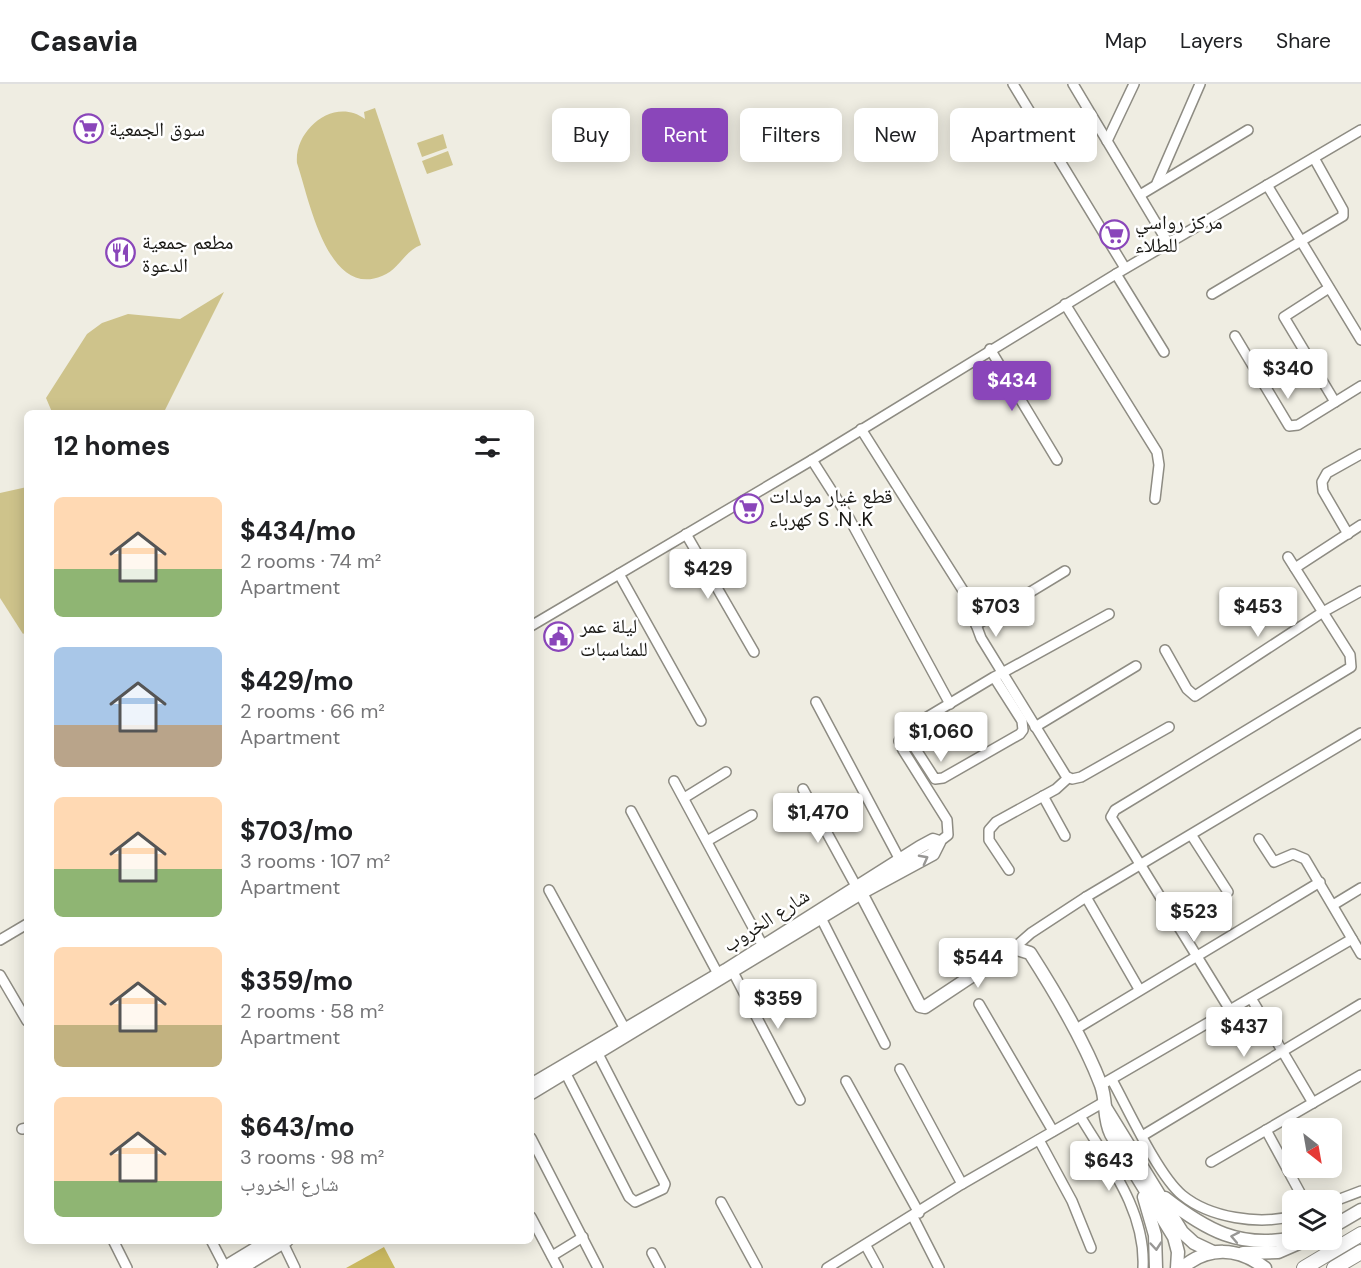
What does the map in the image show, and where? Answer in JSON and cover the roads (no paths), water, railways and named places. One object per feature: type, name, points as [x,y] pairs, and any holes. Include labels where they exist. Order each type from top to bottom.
[{"type":"highway","points":[[1304,1268],[1361,1234]]},
{"type":"highway","points":[[1339,1265],[1361,1252]]},
{"type":"main road","name":"شارع الخروب","points":[[534,1083],[596,1051],[733,972],[821,918],[859,889],[900,860],[929,842],[939,842],[933,854],[859,889],[763,945],[625,1029],[596,1051],[534,1091]]},
{"type":"main road","points":[[859,889],[920,1006],[925,1006],[1014,948],[1030,954],[1106,1083],[1105,1105],[1108,1129],[1176,1243],[1177,1268]]},
{"type":"main road","points":[[1105,1105],[1186,1236],[1213,1252]]},
{"type":"main road","points":[[1141,1184],[1155,1235],[1156,1268]]},
{"type":"main road","points":[[1158,1191],[1219,1234],[1261,1241],[1282,1239]]},
{"type":"main road","points":[[225,1268],[274,1244]]},
{"type":"main road","points":[[241,1268],[276,1244]]},
{"type":"main road","points":[[1182,1268],[1193,1260],[1213,1252],[1227,1250],[1239,1253],[1278,1252],[1283,1250]]},
{"type":"main road","points":[[1239,1253],[1265,1268]]},
{"type":"street","points":[[1013,84],[1125,268]]},
{"type":"street","points":[[1073,84],[1168,243]]},
{"type":"street","points":[[1107,141],[1134,84]]},
{"type":"street","points":[[1157,183],[1200,84]]},
{"type":"street","points":[[1140,195],[1248,130]]},
{"type":"street","points":[[534,624],[812,460],[1125,268],[1361,130]]},
{"type":"street","points":[[1212,294],[1300,240],[1338,221],[1344,213],[1314,158]]},
{"type":"street","points":[[1267,185],[1361,340]]},
{"type":"street","points":[[1116,274],[1164,351]]},
{"type":"street","points":[[1329,288],[1284,317],[1335,402]]},
{"type":"street","points":[[1065,304],[1157,452],[1159,465],[1155,500]]},
{"type":"street","points":[[1235,336],[1289,426],[1298,425],[1361,386]]},
{"type":"street","points":[[990,349],[1057,460]]},
{"type":"street","points":[[861,429],[963,592],[998,675],[1022,721],[1023,730],[1020,734],[938,780],[931,774],[904,731]]},
{"type":"street","points":[[1348,534],[1323,490],[1322,482],[1327,473],[1361,454]]},
{"type":"street","points":[[812,460],[854,527],[950,704]]},
{"type":"street","points":[[1295,568],[1361,525]]},
{"type":"street","points":[[686,534],[754,652]]},
{"type":"street","points":[[1230,1010],[1111,820],[1115,810],[1351,667],[1350,655],[1288,557]]},
{"type":"street","points":[[976,625],[1065,572]]},
{"type":"street","points":[[619,574],[701,722]]},
{"type":"street","points":[[1165,650],[1187,689],[1195,696],[1323,612],[1361,591]]},
{"type":"street","points":[[939,842],[948,835],[947,820],[903,750],[899,741],[904,731],[998,675],[1109,614]]},
{"type":"street","points":[[1035,727],[1136,666]]},
{"type":"street","points":[[998,675],[1068,778]]},
{"type":"street","points":[[816,702],[900,860]]},
{"type":"street","points":[[1009,870],[989,840],[989,830],[996,822],[1043,796],[1068,778],[1081,777],[1169,728]]},
{"type":"street","points":[[1014,948],[1030,933],[1086,897],[1192,836],[1267,788],[1361,733]]},
{"type":"street","points":[[684,798],[726,772]]},
{"type":"street","points":[[674,781],[763,945]]},
{"type":"street","points":[[803,789],[859,889]]},
{"type":"street","points":[[1043,796],[1065,836]]},
{"type":"street","points":[[630,811],[718,974]]},
{"type":"street","points":[[707,841],[752,815]]},
{"type":"street","points":[[1192,836],[1228,892]]},
{"type":"street","points":[[1259,839],[1274,862],[1293,854],[1302,856],[1358,946],[1251,998],[1106,1083],[1176,1189],[1196,1204],[1239,1218],[1268,1220],[1282,1218]]},
{"type":"street","points":[[1081,1026],[1320,882]]},
{"type":"street","points":[[1333,905],[1361,888]]},
{"type":"street","points":[[549,890],[625,1029]]},
{"type":"street","points":[[1086,897],[1139,989]]},
{"type":"street","points":[[821,918],[885,1044]]},
{"type":"street","points":[[0,940],[24,926]]},
{"type":"street","points":[[733,972],[800,1100]]},
{"type":"street","points":[[0,975],[24,1016]]},
{"type":"street","points":[[1251,998],[1313,1103]]},
{"type":"street","points":[[980,1004],[1053,1131]]},
{"type":"street","points":[[1142,1136],[1361,1004]]},
{"type":"street","points":[[565,1072],[629,1197],[635,1202],[663,1189],[665,1184],[596,1051]]},
{"type":"street","points":[[900,1069],[962,1184]]},
{"type":"street","points":[[1211,1162],[1361,1075]]},
{"type":"street","points":[[846,1080],[916,1215],[939,1268]]},
{"type":"street","points":[[827,1268],[916,1215],[962,1184],[1080,1116],[1105,1105]]},
{"type":"street","points":[[1080,1116],[1134,1211],[1142,1234],[1143,1268]]},
{"type":"street","points":[[1266,1130],[1299,1190]]},
{"type":"street","points":[[1039,1140],[1072,1201],[1092,1248]]},
{"type":"street","points":[[534,1144],[598,1268]]},
{"type":"street","points":[[1342,1199],[1361,1191]]},
{"type":"street","points":[[721,1202],[757,1268]]},
{"type":"street","points":[[534,1222],[558,1268]]},
{"type":"street","points":[[552,1256],[582,1238]]},
{"type":"street","points":[[114,1244],[127,1268]]},
{"type":"street","points":[[213,1244],[225,1268]]},
{"type":"street","points":[[282,1244],[295,1268]]},
{"type":"street","points":[[866,1246],[878,1268]]},
{"type":"street","points":[[652,1253],[660,1268]]},
{"type":"place","name":"سوق الجمعية","points":[[88,129]]},
{"type":"place","name":"مركز رواسي للطلاء","points":[[1114,234]]},
{"type":"place","name":"مطعم جمعية الدعوة","points":[[121,253]]},
{"type":"place","name":"قطع غيار مولدات كهرباء S .N .K","points":[[748,508]]},
{"type":"place","name":"ليلة عمر للمناسبات","points":[[559,637]]}]
